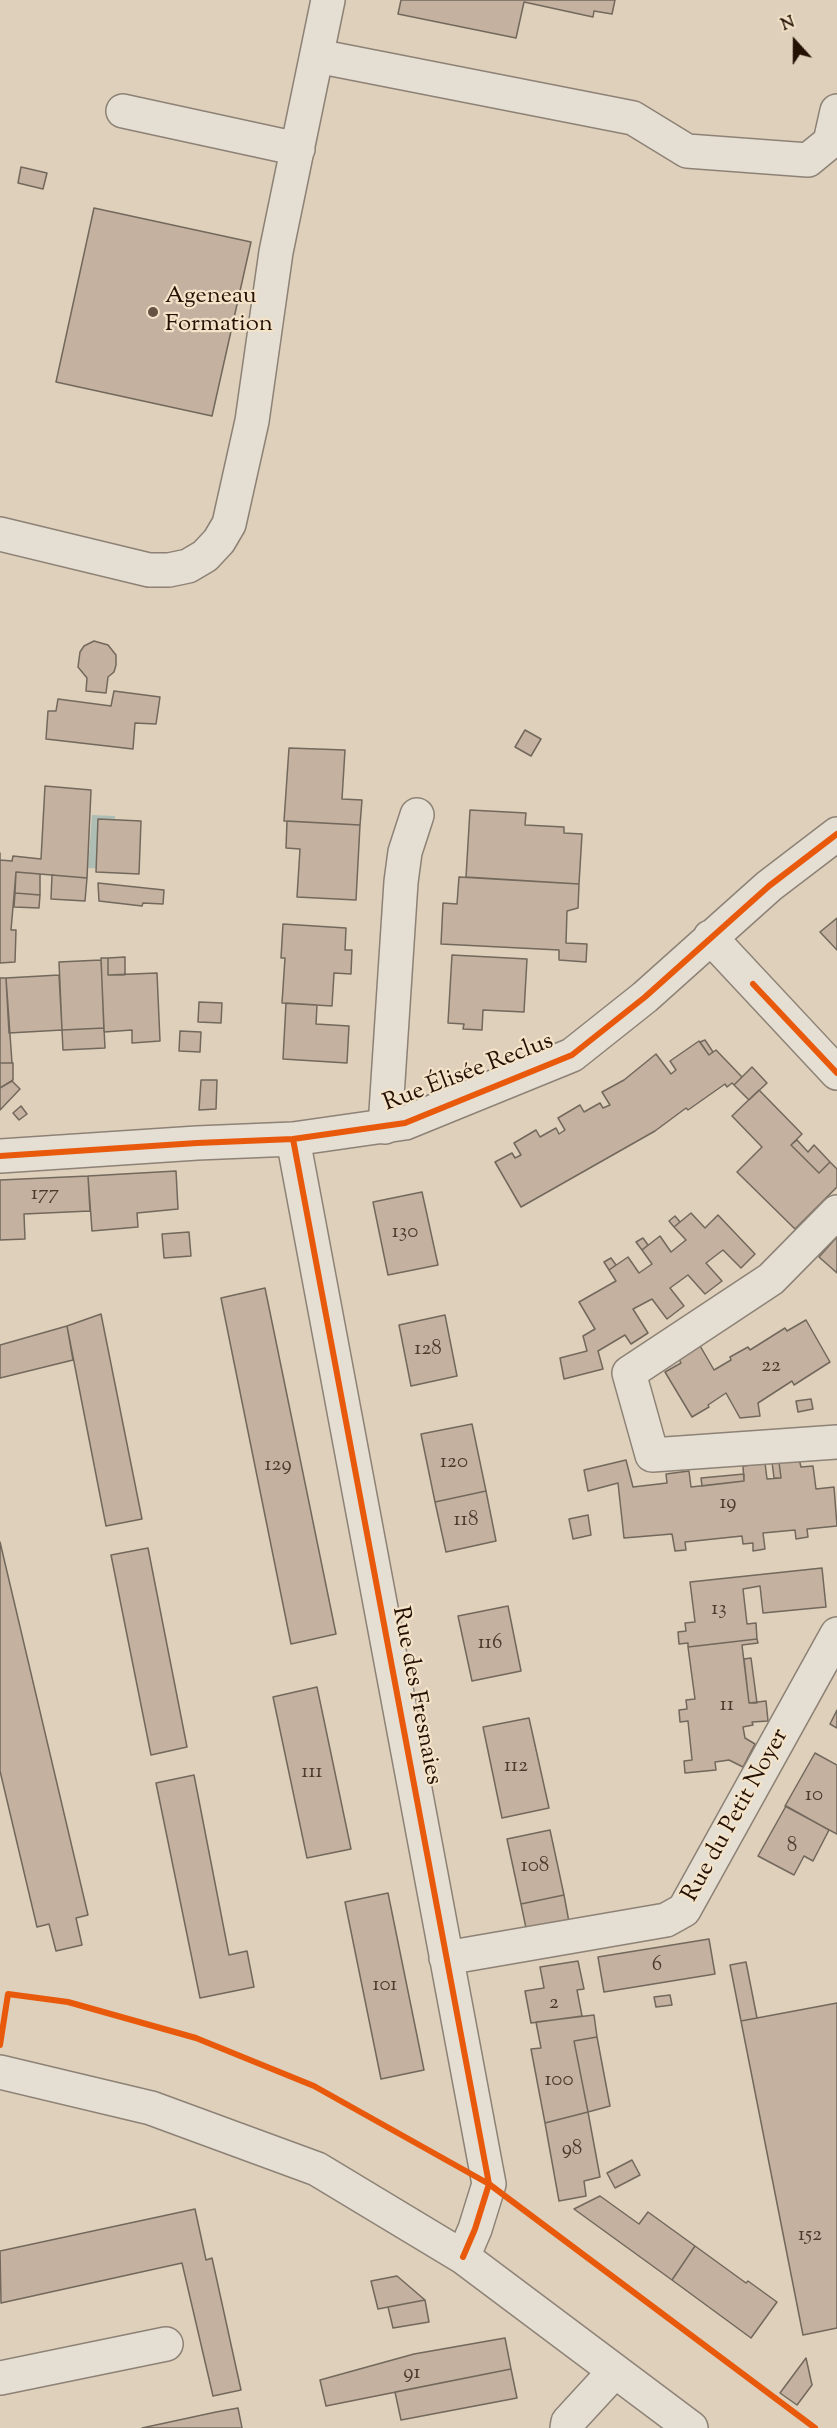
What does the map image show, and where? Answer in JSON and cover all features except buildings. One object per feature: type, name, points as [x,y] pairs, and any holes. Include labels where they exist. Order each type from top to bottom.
[{"type":"street","points":[[0,534],[149,570],[169,570],[188,566],[205,556],[219,541],[229,524],[252,421],[276,252],[328,0]]},
{"type":"street","points":[[317,56],[633,118],[687,151],[808,160],[830,142],[837,111]]},
{"type":"street","points":[[123,111],[297,149]]},
{"type":"street","points":[[385,1127],[401,882],[405,852],[417,815]]},
{"type":"street","name":"Rue Élisée Reclus","points":[[0,1156],[293,1139],[405,1123],[572,1055],[645,997],[769,886],[837,834]]},
{"type":"street","points":[[710,937],[837,1073]]},
{"type":"street","name":"Rue des Fresnaies","points":[[293,1139],[489,2184],[463,2257]]},
{"type":"street","points":[[837,1212],[771,1279],[629,1372],[652,1455],[837,1442]]},
{"type":"street","name":"Rue du Petit Noyer","points":[[447,1958],[666,1920],[684,1910],[837,1634]]},
{"type":"street","points":[[0,2072],[151,2108],[317,2169],[463,2257],[691,2428]]},
{"type":"street","points":[[0,2378],[166,2344]]},
{"type":"street","points":[[567,2428],[568,2422],[614,2372]]},
{"type":"shaded area","points":[[92,815],[115,816],[112,869],[88,868]]},
{"type":"cycle path","points":[[0,1156],[293,1139],[405,1123],[572,1055],[645,997],[769,886],[837,834]]},
{"type":"cycle path","points":[[753,984],[837,1073]]},
{"type":"cycle path","points":[[293,1139],[489,2184],[475,2229],[463,2257]]},
{"type":"cycle path","points":[[0,2045],[8,1994],[68,2002],[196,2038],[314,2086],[489,2184],[815,2428]]},
{"type":"place","name":"Ageneau Formation","points":[[153,312]]}]
